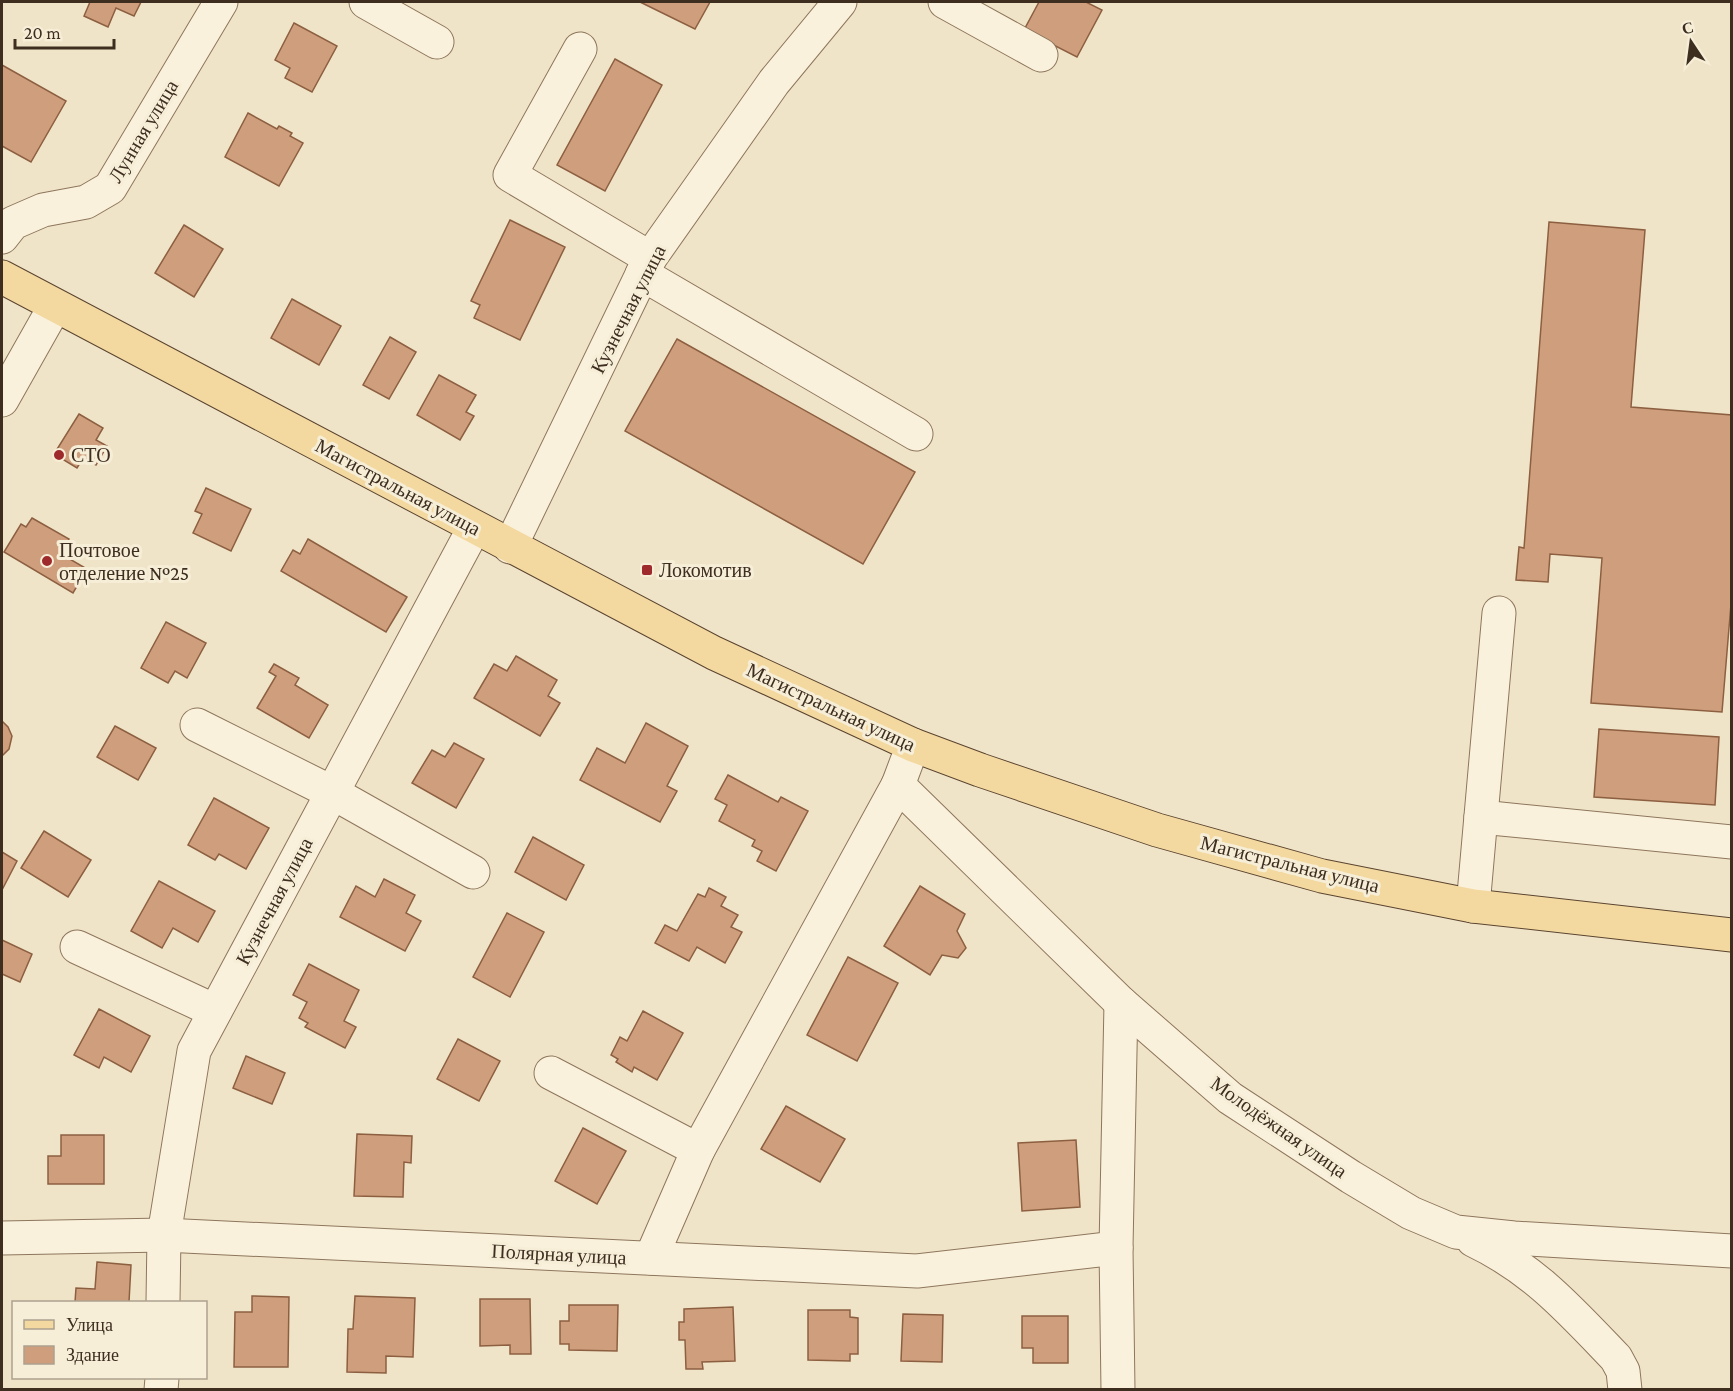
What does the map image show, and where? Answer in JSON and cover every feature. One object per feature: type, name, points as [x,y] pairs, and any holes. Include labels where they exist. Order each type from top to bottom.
[{"type":"main road","name":"Магистральная улица","points":[[2,277],[714,653],[913,745],[1168,833],[1322,876],[1473,906],[1731,935]]},
{"type":"street","name":"Лунная улица","points":[[2,237],[14,223],[43,210],[86,202],[110,188],[221,2]]},
{"type":"street","points":[[366,2],[437,42]]},
{"type":"street","name":"Кузнечная улица","points":[[510,547],[646,266],[774,82],[840,2]]},
{"type":"street","points":[[945,2],[1041,55]]},
{"type":"street","points":[[580,49],[510,175],[646,266],[916,434]]},
{"type":"street","points":[[2,400],[55,306]]},
{"type":"street","name":"Кузнечная улица","points":[[163,1301],[164,1235],[194,1051],[474,528]]},
{"type":"street","points":[[1473,906],[1499,613]]},
{"type":"street","points":[[197,725],[333,794],[473,872]]},
{"type":"street","points":[[651,1258],[698,1150],[898,785],[913,745]]},
{"type":"street","name":"Молодёжная улица","points":[[898,785],[1121,1003],[1230,1098],[1411,1213],[1456,1232],[1514,1238],[1731,1251]]},
{"type":"street","points":[[1481,817],[1731,842]]},
{"type":"street","points":[[77,947],[215,1011]]},
{"type":"street","points":[[1118,1389],[1116,1248],[1121,1003]]},
{"type":"street","points":[[550,1073],[698,1150]]},
{"type":"street","points":[[1456,1232],[1501,1253],[1552,1292],[1616,1358],[1623,1371],[1625,1389]]},
{"type":"street","name":"Полярная улица","points":[[2,1238],[164,1235],[917,1271],[1116,1248]]},
{"type":"building","points":[[90,2],[141,2],[134,16],[116,8],[108,27],[84,16]]},
{"type":"building","points":[[640,2],[710,2],[695,29]]},
{"type":"building","points":[[1039,2],[1086,2],[1102,10],[1077,57],[1024,30]]},
{"type":"building","points":[[294,23],[337,46],[312,92],[285,78],[290,68],[275,60]]},
{"type":"building","points":[[615,59],[662,85],[605,191],[557,165]]},
{"type":"building","points":[[2,65],[66,101],[31,162],[2,146]]},
{"type":"building","points":[[248,113],[277,129],[279,126],[292,133],[290,136],[303,143],[279,186],[225,157]]},
{"type":"building","points":[[510,220],[565,247],[520,340],[474,318],[480,305],[471,301]]},
{"type":"building","points":[[1549,222],[1645,230],[1631,407],[1732,415],[1732,592],[1722,712],[1591,703],[1602,558],[1550,554],[1548,582],[1516,580],[1519,547],[1524,548]]},
{"type":"building","points":[[184,225],[223,249],[194,297],[155,273]]},
{"type":"building","points":[[292,299],[341,326],[319,365],[271,338]]},
{"type":"building","points":[[390,337],[416,352],[389,399],[363,385]]},
{"type":"building","points":[[677,339],[915,472],[863,564],[625,431]]},
{"type":"building","points":[[439,375],[476,395],[466,412],[474,416],[460,440],[417,415]]},
{"type":"building","points":[[79,414],[103,428],[96,440],[107,446],[96,465],[83,458],[77,468],[54,454]]},
{"type":"building","points":[[206,488],[251,509],[231,551],[193,533],[202,514],[195,511]]},
{"type":"building","name":"Почтовое отделение №25","points":[[32,518],[69,539],[61,554],[87,569],[73,593],[4,552],[21,524],[26,527]]},
{"type":"building","points":[[308,539],[407,597],[386,632],[281,571],[293,550],[300,554]]},
{"type":"building","points":[[166,622],[206,643],[187,678],[175,671],[168,683],[141,668]]},
{"type":"building","points":[[516,656],[557,680],[548,696],[560,703],[540,736],[474,698],[494,664],[507,671]]},
{"type":"building","points":[[274,664],[299,678],[295,685],[328,705],[309,738],[257,708],[276,676],[269,672]]},
{"type":"building","points":[[2,721],[12,736],[9,749],[2,756]]},
{"type":"building","points":[[646,723],[688,746],[667,786],[677,791],[660,822],[580,780],[597,748],[625,763]]},
{"type":"building","points":[[115,726],[156,748],[138,780],[97,757]]},
{"type":"building","points":[[1599,729],[1719,737],[1715,805],[1594,797]]},
{"type":"building","points":[[454,743],[484,759],[456,808],[412,783],[432,750],[445,757]]},
{"type":"building","points":[[728,775],[778,802],[781,797],[808,811],[776,871],[757,861],[762,851],[752,846],[755,840],[719,821],[727,805],[715,799]]},
{"type":"building","points":[[214,798],[269,828],[246,869],[219,854],[215,860],[188,845]]},
{"type":"building","points":[[44,831],[91,860],[68,897],[21,868]]},
{"type":"building","points":[[533,837],[584,865],[566,900],[515,872]]},
{"type":"building","points":[[2,852],[17,861],[2,890]]},
{"type":"building","points":[[384,879],[415,895],[406,913],[421,921],[405,951],[340,917],[356,886],[375,897]]},
{"type":"building","points":[[159,881],[215,911],[198,942],[173,928],[162,948],[131,931]]},
{"type":"building","points":[[920,886],[965,914],[957,931],[966,948],[958,958],[942,955],[930,975],[884,946]]},
{"type":"building","points":[[709,888],[726,897],[721,906],[738,915],[731,927],[742,932],[725,963],[697,947],[689,961],[655,943],[665,925],[677,931],[698,894],[705,897]]},
{"type":"building","points":[[507,913],[544,932],[510,997],[473,977]]},
{"type":"building","points":[[2,940],[32,954],[20,982],[2,974]]},
{"type":"building","points":[[848,957],[898,983],[857,1061],[807,1035]]},
{"type":"building","points":[[309,964],[359,990],[344,1021],[356,1027],[345,1048],[305,1027],[308,1023],[299,1018],[307,1002],[293,995]]},
{"type":"building","points":[[99,1009],[150,1036],[131,1072],[104,1057],[99,1068],[74,1055]]},
{"type":"building","points":[[643,1011],[683,1033],[657,1080],[634,1067],[632,1072],[616,1062],[618,1059],[611,1055],[620,1037],[627,1041]]},
{"type":"building","points":[[458,1039],[500,1061],[479,1101],[437,1079]]},
{"type":"building","points":[[246,1056],[285,1073],[272,1104],[233,1088]]},
{"type":"building","points":[[786,1106],[845,1139],[820,1182],[761,1149]]},
{"type":"building","points":[[583,1128],[626,1151],[597,1204],[555,1181]]},
{"type":"building","points":[[357,1134],[412,1136],[411,1163],[404,1162],[403,1197],[354,1196]]},
{"type":"building","points":[[61,1135],[104,1135],[104,1184],[48,1184],[48,1156],[61,1156]]},
{"type":"building","points":[[1076,1140],[1080,1207],[1022,1211],[1018,1143]]},
{"type":"building","points":[[97,1262],[131,1265],[129,1301],[75,1301],[76,1288],[95,1289]]},
{"type":"building","points":[[252,1296],[289,1297],[288,1367],[234,1367],[235,1312],[252,1312]]},
{"type":"building","points":[[355,1296],[415,1298],[413,1357],[386,1356],[386,1373],[347,1372],[348,1329],[353,1329]]},
{"type":"building","points":[[480,1299],[530,1299],[531,1354],[510,1354],[510,1345],[480,1346]]},
{"type":"building","points":[[569,1305],[618,1305],[617,1351],[569,1350],[569,1344],[560,1344],[560,1321],[569,1321]]},
{"type":"building","points":[[733,1307],[735,1361],[702,1362],[703,1369],[686,1369],[685,1340],[679,1340],[679,1322],[684,1322],[684,1309]]},
{"type":"building","points":[[808,1310],[850,1310],[850,1317],[858,1318],[858,1354],[850,1354],[850,1361],[808,1360]]},
{"type":"building","points":[[903,1314],[943,1315],[942,1362],[901,1361]]},
{"type":"building","points":[[1022,1316],[1068,1316],[1068,1363],[1033,1363],[1033,1348],[1022,1348]]},
{"type":"place","name":"СТО","points":[[59,455]]},
{"type":"place","name":"Почтовое отделение №25","points":[[47,561]]},
{"type":"place","name":"Локомотив","points":[[647,570]]}]
